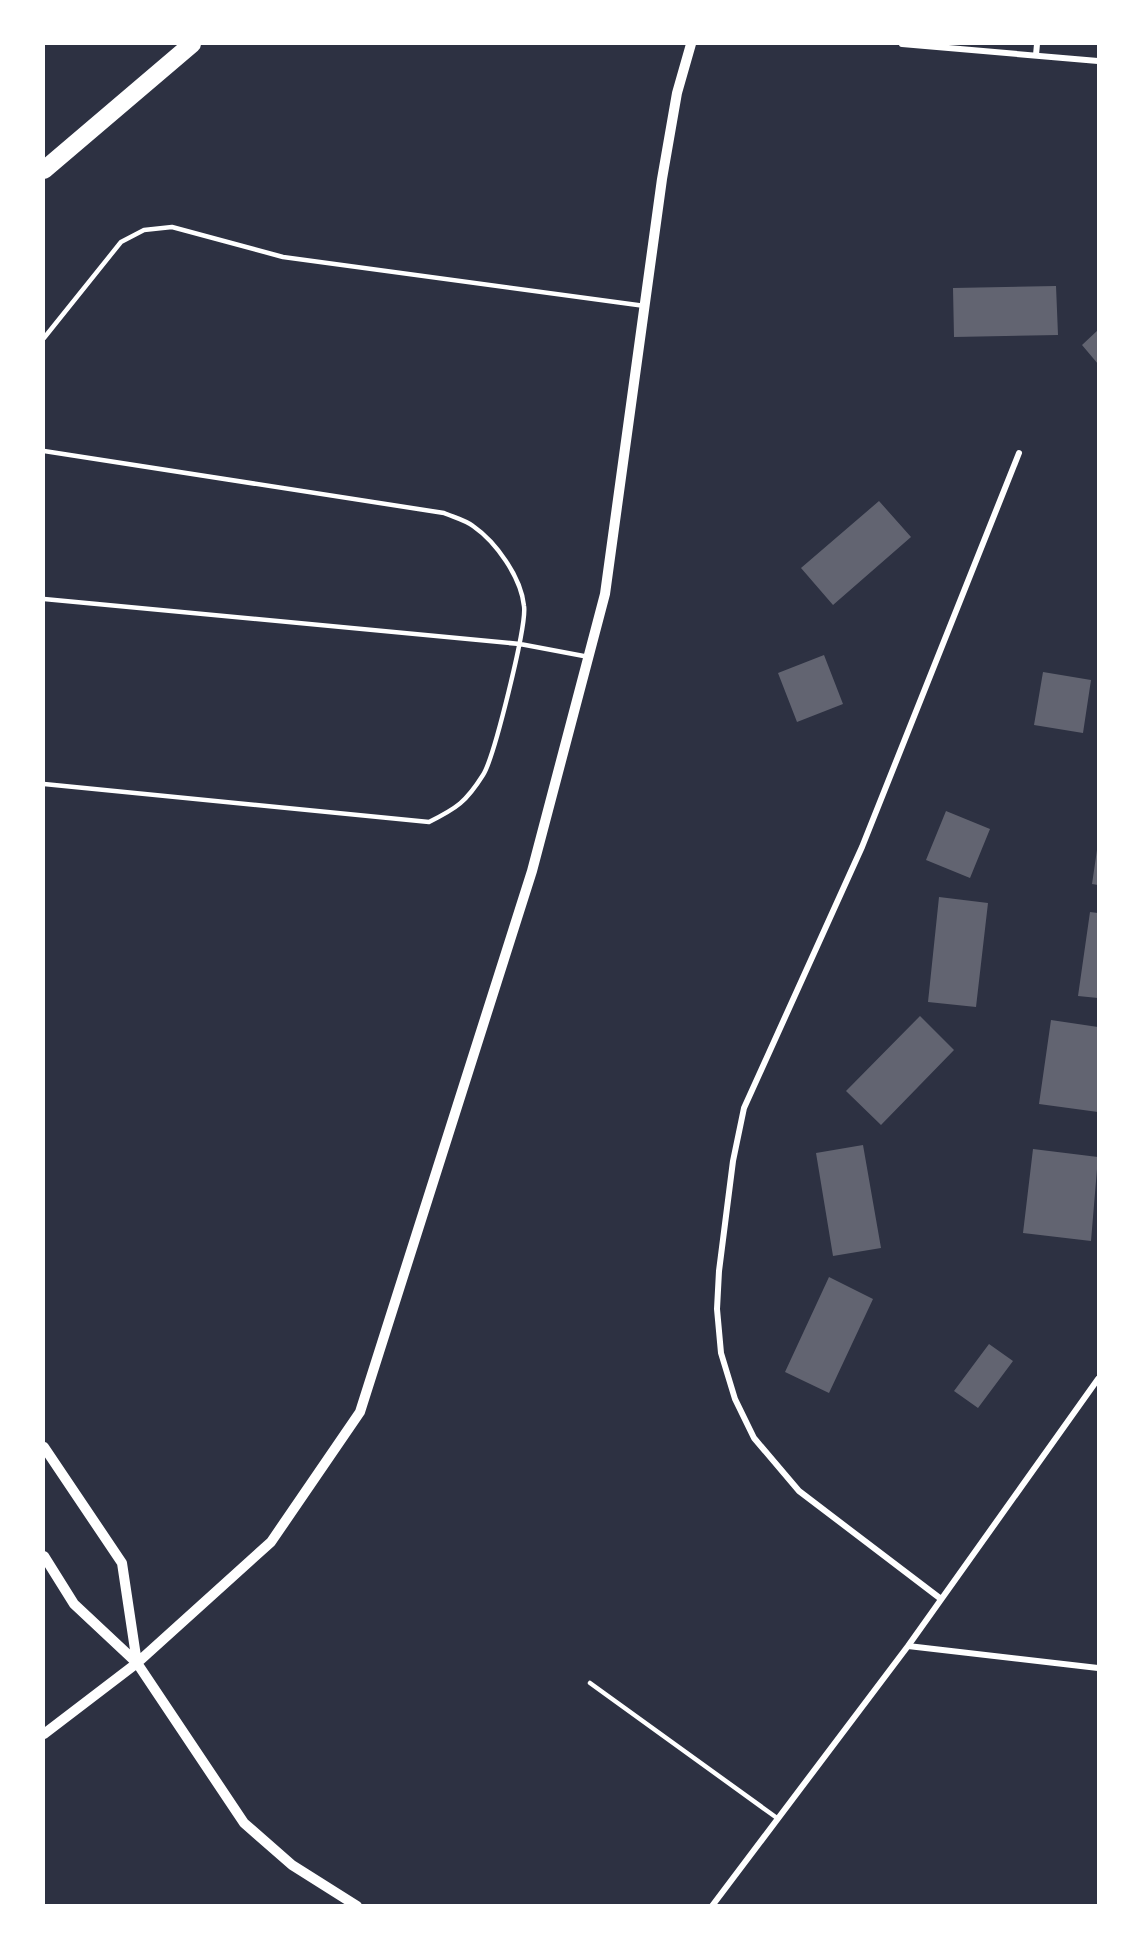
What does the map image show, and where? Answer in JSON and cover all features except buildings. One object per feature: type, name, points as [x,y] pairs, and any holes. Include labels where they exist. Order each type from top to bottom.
[{"type":"highway","points":[[44,170],[192,44]]},
{"type":"street","points":[[44,1734],[137,1663],[271,1542],[360,1412],[532,871],[605,594],[662,179],[677,93],[692,44]]},
{"type":"street","points":[[902,44],[1098,61]]},
{"type":"street","points":[[1036,55],[1037,44]]},
{"type":"street","points":[[941,1599],[798,1491],[754,1438],[735,1399],[721,1353],[717,1309],[719,1270],[733,1161],[744,1108],[862,847],[1019,453]]},
{"type":"street","points":[[712,1905],[908,1646],[1098,1379]]},
{"type":"street","points":[[44,1447],[122,1563],[137,1663]]},
{"type":"street","points":[[44,1556],[74,1604],[137,1663],[244,1823],[292,1865],[357,1905]]},
{"type":"street","points":[[908,1646],[1098,1668]]},
{"type":"lane","points":[[44,338],[121,242],[144,230],[172,227],[283,257],[645,306]]},
{"type":"lane","points":[[44,451],[444,513],[473,525],[498,550],[516,579],[524,606],[520,644],[484,773],[458,807],[429,822],[44,784]]},
{"type":"lane","points":[[44,599],[520,644],[589,657]]},
{"type":"lane","points":[[590,1683],[777,1818]]}]
